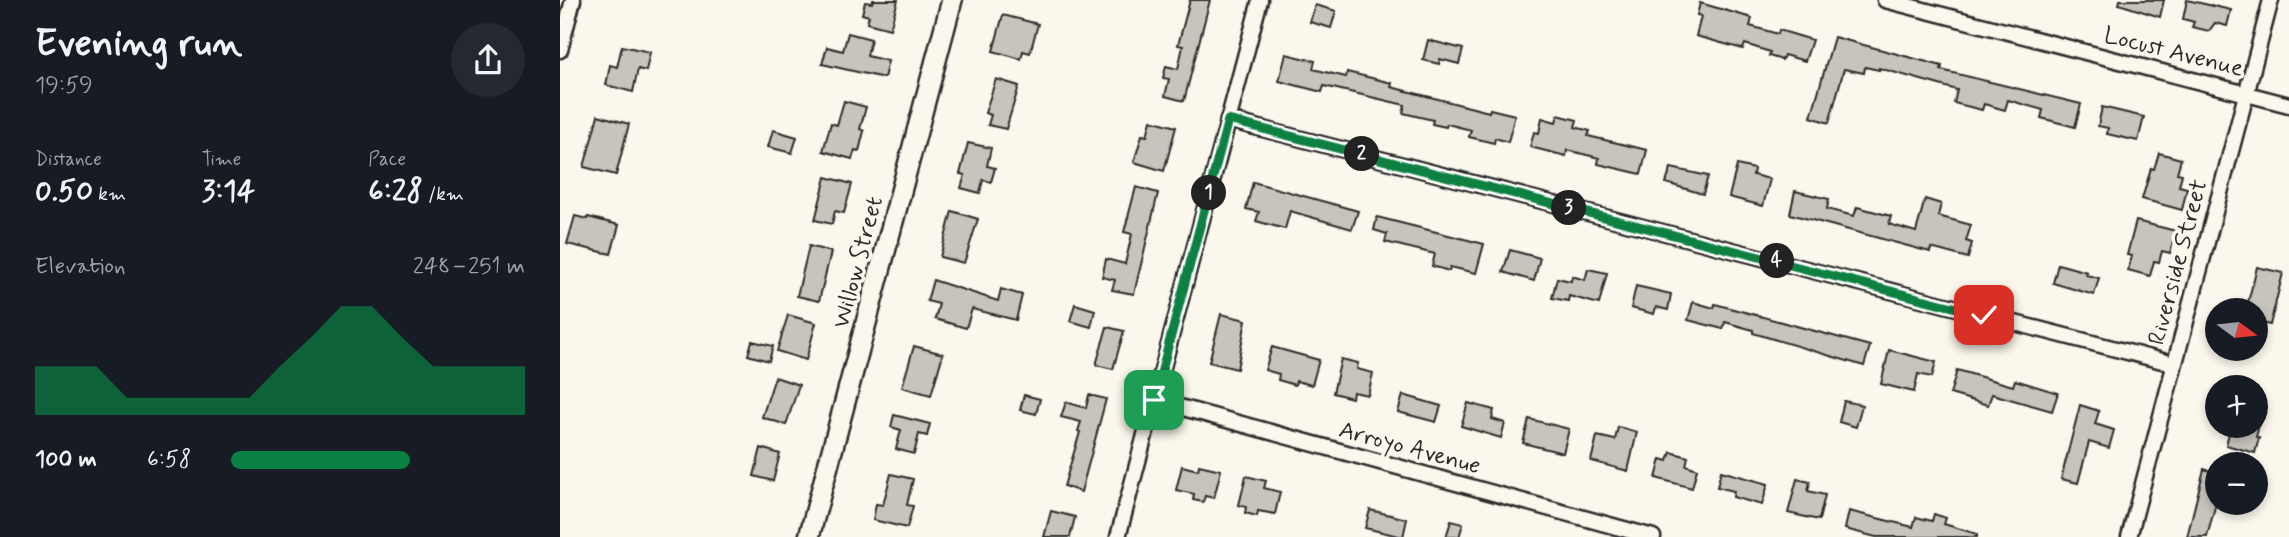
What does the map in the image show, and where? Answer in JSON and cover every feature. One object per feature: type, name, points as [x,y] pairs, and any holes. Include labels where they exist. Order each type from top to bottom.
[{"type":"street","points":[[560,50],[573,0]]},
{"type":"street","name":"Willow Street","points":[[809,537],[952,0]]},
{"type":"street","points":[[1118,537],[1260,0]]},
{"type":"street","name":"Locust Avenue","points":[[1885,0],[2289,104]]},
{"type":"street","name":"Riverside Street","points":[[2129,537],[2271,0]]},
{"type":"street","points":[[1228,120],[2174,364]]},
{"type":"street","name":"Arroyo Avenue","points":[[1154,400],[1653,537]]},
{"type":"building","points":[[873,0],[898,0],[890,29],[867,23],[869,16],[862,14],[865,2],[872,3]]},
{"type":"building","points":[[1190,0],[1210,0],[1184,101],[1165,96],[1169,79],[1163,78],[1166,66],[1178,69],[1183,46],[1178,45]]},
{"type":"building","points":[[2120,0],[2164,0],[2160,17],[2119,4]]},
{"type":"building","points":[[2187,0],[2231,10],[2227,26],[2215,23],[2209,31],[2192,27],[2194,22],[2183,19]]},
{"type":"building","points":[[1700,3],[1752,18],[1750,26],[1778,34],[1779,30],[1812,40],[1805,61],[1784,55],[1782,60],[1769,56],[1770,52],[1745,44],[1743,49],[1696,36],[1701,16],[1697,15]]},
{"type":"building","points":[[1315,5],[1336,11],[1331,28],[1310,22]]},
{"type":"building","points":[[1003,15],[1038,24],[1030,53],[1023,51],[1021,59],[993,51]]},
{"type":"building","points":[[848,33],[871,39],[867,56],[888,61],[884,78],[822,64],[827,47],[843,51]]},
{"type":"building","points":[[1834,37],[1942,66],[1941,70],[2081,104],[2075,127],[2041,118],[2043,110],[2008,100],[2005,110],[1984,104],[1982,110],[1954,103],[1957,90],[1879,68],[1865,67],[1864,73],[1844,69],[1829,123],[1811,117]]},
{"type":"building","points":[[1428,40],[1463,49],[1459,64],[1440,59],[1439,64],[1423,60]]},
{"type":"building","points":[[622,46],[650,52],[646,71],[638,69],[633,92],[606,85],[610,65],[617,67]]},
{"type":"building","points":[[1286,54],[1315,61],[1313,69],[1346,77],[1347,72],[1392,83],[1391,87],[1489,112],[1490,109],[1515,115],[1508,142],[1495,138],[1494,143],[1469,137],[1471,130],[1447,124],[1446,127],[1432,124],[1433,120],[1403,113],[1405,105],[1324,86],[1322,92],[1279,81]]},
{"type":"building","points":[[996,79],[1019,86],[1006,129],[988,125],[991,115],[985,113]]},
{"type":"building","points":[[844,101],[866,107],[860,129],[864,131],[859,151],[855,150],[852,159],[823,151],[831,123],[837,125]]},
{"type":"building","points":[[2102,107],[2144,117],[2138,141],[2107,134],[2108,128],[2098,126]]},
{"type":"building","points":[[598,115],[629,124],[616,175],[584,167]]},
{"type":"building","points":[[1558,115],[1577,120],[1575,127],[1590,131],[1588,136],[1647,150],[1641,174],[1598,164],[1599,158],[1567,150],[1566,156],[1530,147],[1534,132],[1539,133],[1542,118],[1556,122]]},
{"type":"building","points":[[1151,120],[1176,127],[1164,171],[1134,162],[1142,135],[1147,136]]},
{"type":"building","points":[[773,130],[797,137],[792,153],[768,147]]},
{"type":"building","points":[[968,143],[991,148],[987,166],[995,168],[991,182],[983,180],[980,193],[961,188],[965,175],[960,174]]},
{"type":"building","points":[[2159,153],[2181,159],[2177,173],[2182,174],[2179,186],[2187,188],[2182,210],[2142,199],[2151,168],[2154,169]]},
{"type":"building","points":[[1737,165],[1754,169],[1753,175],[1770,179],[1763,206],[1729,197]]},
{"type":"building","points":[[1671,168],[1708,176],[1703,194],[1666,183]]},
{"type":"building","points":[[826,177],[852,184],[844,213],[835,211],[832,224],[815,220]]},
{"type":"building","points":[[1253,182],[1358,211],[1352,229],[1290,211],[1285,229],[1256,221],[1259,212],[1246,209]]},
{"type":"building","points":[[1136,187],[1158,193],[1134,294],[1112,290],[1115,280],[1102,277],[1106,259],[1125,264],[1132,234],[1124,232]]},
{"type":"building","points":[[1795,191],[1829,199],[1827,209],[1854,216],[1857,207],[1891,216],[1889,224],[1916,232],[1925,199],[1941,204],[1938,216],[1971,225],[1966,241],[1972,243],[1968,258],[1931,248],[1930,252],[1790,214]]},
{"type":"building","points":[[952,211],[978,219],[964,263],[940,257]]},
{"type":"building","points":[[575,216],[619,225],[611,254],[567,244]]},
{"type":"building","points":[[1377,217],[1484,244],[1476,273],[1450,267],[1449,271],[1432,266],[1435,254],[1385,242],[1387,234],[1374,230]]},
{"type":"building","points":[[2136,221],[2176,231],[2170,253],[2162,251],[2159,262],[2154,261],[2150,276],[2128,270],[2132,256],[2127,255]]},
{"type":"building","points":[[809,246],[831,252],[819,301],[797,296]]},
{"type":"building","points":[[1510,250],[1540,258],[1534,281],[1503,272]]},
{"type":"building","points":[[2058,264],[2099,278],[2094,295],[2053,283]]},
{"type":"building","points":[[2257,267],[2283,273],[2270,325],[2268,298],[2249,298]]},
{"type":"building","points":[[1588,269],[1607,273],[1599,304],[1569,296],[1568,301],[1552,298],[1557,278],[1571,281],[1572,276],[1585,280]]},
{"type":"building","points":[[933,280],[998,301],[1001,289],[1022,295],[1016,320],[972,309],[966,328],[935,319],[939,304],[927,301]]},
{"type":"building","points":[[1636,286],[1671,294],[1668,310],[1656,307],[1654,314],[1631,308]]},
{"type":"building","points":[[1693,302],[1714,308],[1715,304],[1870,346],[1864,366],[1725,322],[1723,329],[1688,320]]},
{"type":"building","points":[[1075,304],[1095,310],[1091,327],[1070,321]]},
{"type":"building","points":[[1221,314],[1246,320],[1237,369],[1209,362]]},
{"type":"building","points":[[788,315],[816,323],[806,360],[777,351]]},
{"type":"building","points":[[1107,327],[1124,331],[1113,369],[1096,365]]},
{"type":"building","points":[[752,341],[773,346],[769,361],[748,355]]},
{"type":"building","points":[[914,346],[943,354],[931,395],[902,387]]},
{"type":"building","points":[[1272,347],[1319,360],[1312,385],[1296,381],[1295,385],[1278,380],[1279,374],[1265,370]]},
{"type":"building","points":[[1889,350],[1936,362],[1932,377],[1918,374],[1914,392],[1881,384]]},
{"type":"building","points":[[1341,359],[1358,363],[1357,369],[1373,373],[1368,395],[1353,392],[1352,398],[1333,393]]},
{"type":"building","points":[[1957,370],[2013,386],[2015,380],[2058,393],[2052,411],[1992,394],[1988,405],[1950,394]]},
{"type":"building","points":[[775,377],[799,385],[786,425],[762,417]]},
{"type":"building","points":[[1024,395],[1040,399],[1036,414],[1020,410]]},
{"type":"building","points":[[1089,395],[1106,399],[1081,492],[1064,486],[1081,422],[1061,417],[1066,402],[1086,408]]},
{"type":"building","points":[[1403,395],[1441,406],[1436,422],[1398,412]]},
{"type":"building","points":[[1844,401],[1862,405],[1856,427],[1839,422]]},
{"type":"building","points":[[1468,403],[1494,410],[1492,419],[1505,423],[1501,438],[1461,426]]},
{"type":"building","points":[[2080,405],[2099,411],[2095,424],[2114,430],[2109,448],[2089,442],[2078,483],[2061,479]]},
{"type":"building","points":[[894,415],[930,424],[927,436],[919,434],[914,454],[896,449],[901,430],[891,427]]},
{"type":"building","points":[[1529,419],[1569,429],[1563,453],[1523,443]]},
{"type":"building","points":[[1618,427],[1637,432],[1628,471],[1591,461],[1597,436],[1615,440]]},
{"type":"building","points":[[2228,438],[2259,438],[2255,452],[2226,445]]},
{"type":"building","points":[[761,448],[780,454],[773,481],[754,476]]},
{"type":"building","points":[[1671,452],[1688,457],[1686,465],[1697,469],[1692,488],[1656,478],[1661,459],[1668,461]]},
{"type":"building","points":[[1199,465],[1221,470],[1214,498],[1205,496],[1203,502],[1193,500],[1194,494],[1176,490],[1182,466],[1198,470]]},
{"type":"building","points":[[2204,469],[2205,515],[2213,515],[2207,537],[2187,537]]},
{"type":"building","points":[[1721,471],[1768,484],[1762,505],[1733,497],[1734,491],[1717,487]]},
{"type":"building","points":[[891,474],[913,479],[907,505],[913,506],[907,528],[873,520],[876,504],[883,505]]},
{"type":"building","points":[[1246,476],[1266,481],[1264,488],[1280,492],[1275,514],[1258,511],[1257,516],[1245,513],[1246,507],[1239,505]]},
{"type":"building","points":[[1797,479],[1810,482],[1808,491],[1825,495],[1819,520],[1788,513]]},
{"type":"building","points":[[1370,510],[1407,519],[1403,537],[1365,528]]},
{"type":"building","points":[[1051,511],[1075,517],[1070,537],[1044,537]]},
{"type":"building","points":[[1849,511],[1913,527],[1916,517],[1932,521],[1934,514],[1946,518],[1944,524],[1977,534],[1977,537],[1876,537],[1845,529]]},
{"type":"building","points":[[1451,521],[1463,524],[1459,537],[1446,537]]},
{"type":"route","points":[[1154,400],[1228,120],[1984,315]]}]
